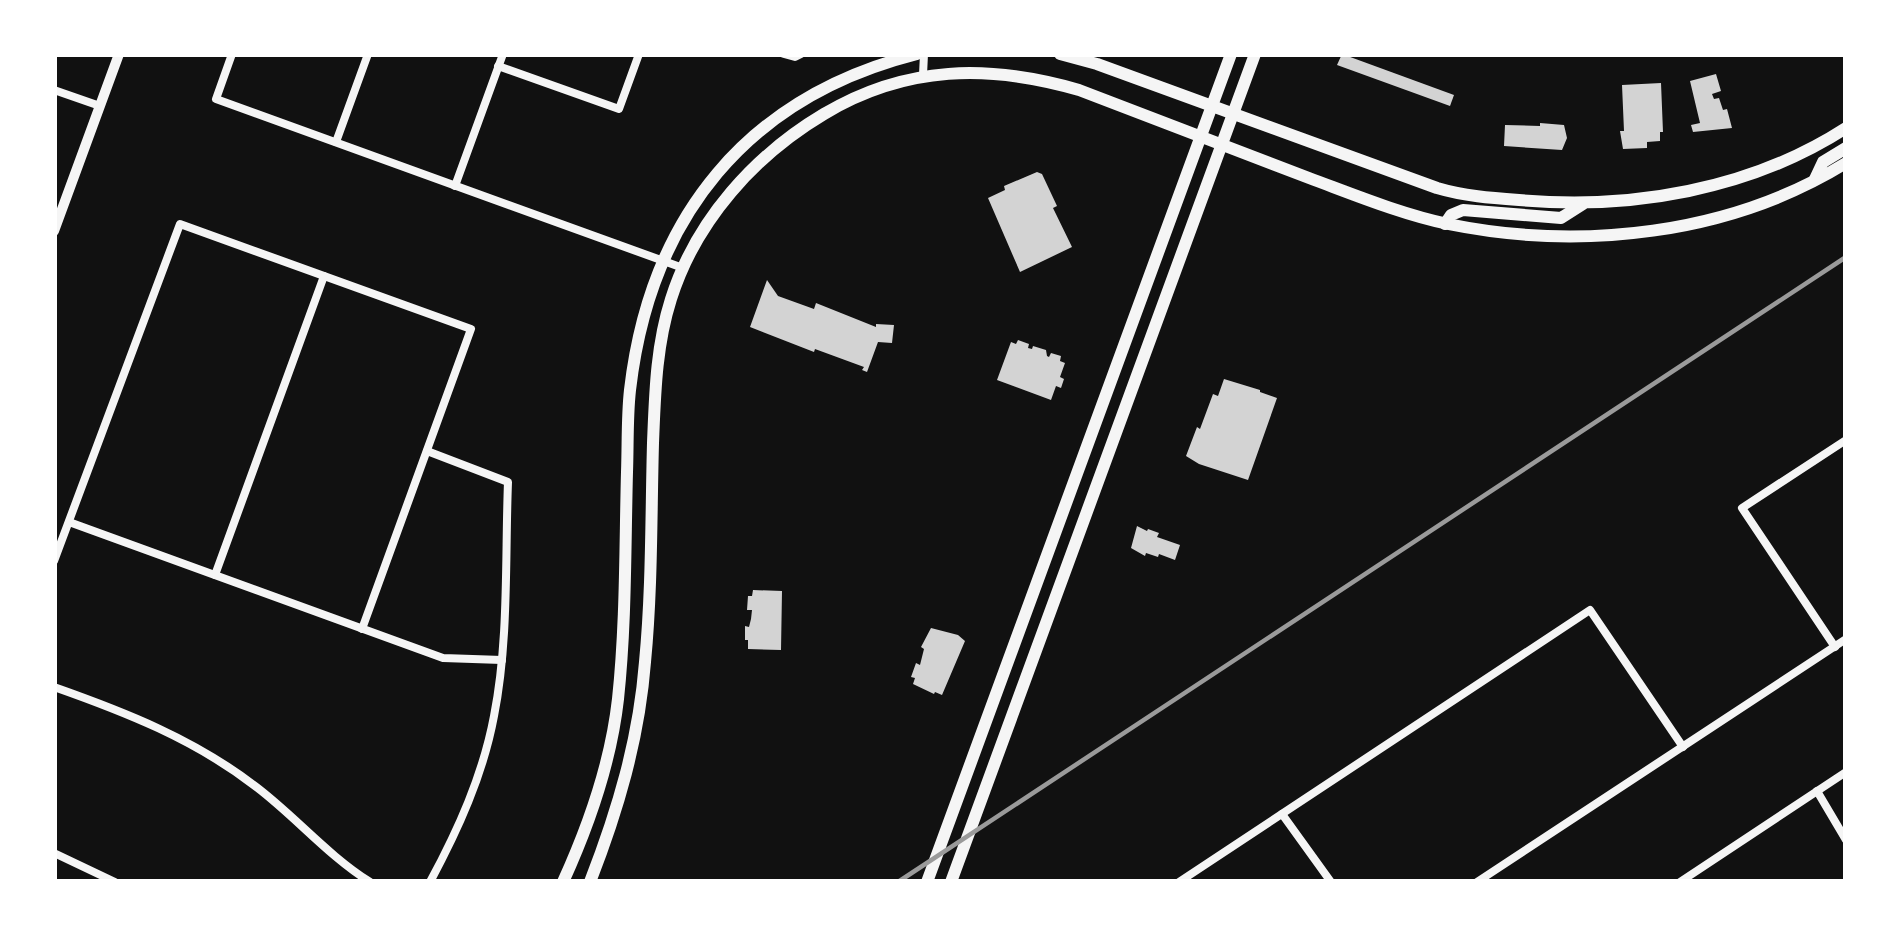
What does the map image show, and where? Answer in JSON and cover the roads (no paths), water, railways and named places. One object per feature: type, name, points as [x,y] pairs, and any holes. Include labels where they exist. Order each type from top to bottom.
[{"type":"main road","points":[[563,882],[596,799],[617,705],[630,395],[646,306],[663,260],[716,175],[761,128],[838,81],[874,65],[920,54]]},
{"type":"main road","points":[[1060,54],[1451,192],[1484,198],[1584,203],[1658,198],[1753,172],[1846,128]]},
{"type":"main road","points":[[927,882],[1231,54]]},
{"type":"main road","points":[[951,882],[1255,54]]},
{"type":"main road","points":[[590,882],[613,824],[638,721],[646,660],[657,360],[670,300],[683,268],[738,183],[796,130],[853,98],[923,74],[973,72],[1045,80],[1392,208],[1445,224],[1556,237],[1646,232],[1693,223],[1749,208],[1846,163]]},
{"type":"main road","points":[[1815,180],[1823,162],[1846,148]]},
{"type":"main road","points":[[1445,224],[1462,209],[1561,218],[1584,203]]},
{"type":"main road","points":[[1122,353],[1137,375]]},
{"type":"street","points":[[54,231],[119,54]]},
{"type":"street","points":[[232,54],[215,99],[683,268]]},
{"type":"street","points":[[336,142],[368,54]]},
{"type":"street","points":[[455,186],[503,54]]},
{"type":"street","points":[[498,66],[619,109],[638,54]]},
{"type":"street","points":[[784,54],[801,54]]},
{"type":"street","points":[[920,54],[923,74]]},
{"type":"street","points":[[54,90],[100,106]]},
{"type":"street","points":[[54,561],[180,224],[471,328],[362,629]]},
{"type":"street","points":[[215,575],[324,276]]},
{"type":"street","points":[[1835,647],[1742,508],[1846,440]]},
{"type":"street","points":[[427,451],[508,482],[502,660],[494,718],[476,785],[430,882]]},
{"type":"street","points":[[69,522],[443,658],[502,660]]},
{"type":"street","points":[[1179,882],[1590,610],[1682,747]]},
{"type":"street","points":[[1477,882],[1846,640]]},
{"type":"street","points":[[54,687],[134,716],[187,742],[255,786],[347,868],[370,882]]},
{"type":"street","points":[[1679,882],[1846,772]]},
{"type":"street","points":[[1817,791],[1846,841]]},
{"type":"street","points":[[1282,814],[1331,882]]},
{"type":"street","points":[[54,854],[116,882]]},
{"type":"railway","points":[[898,882],[1846,257]]}]
